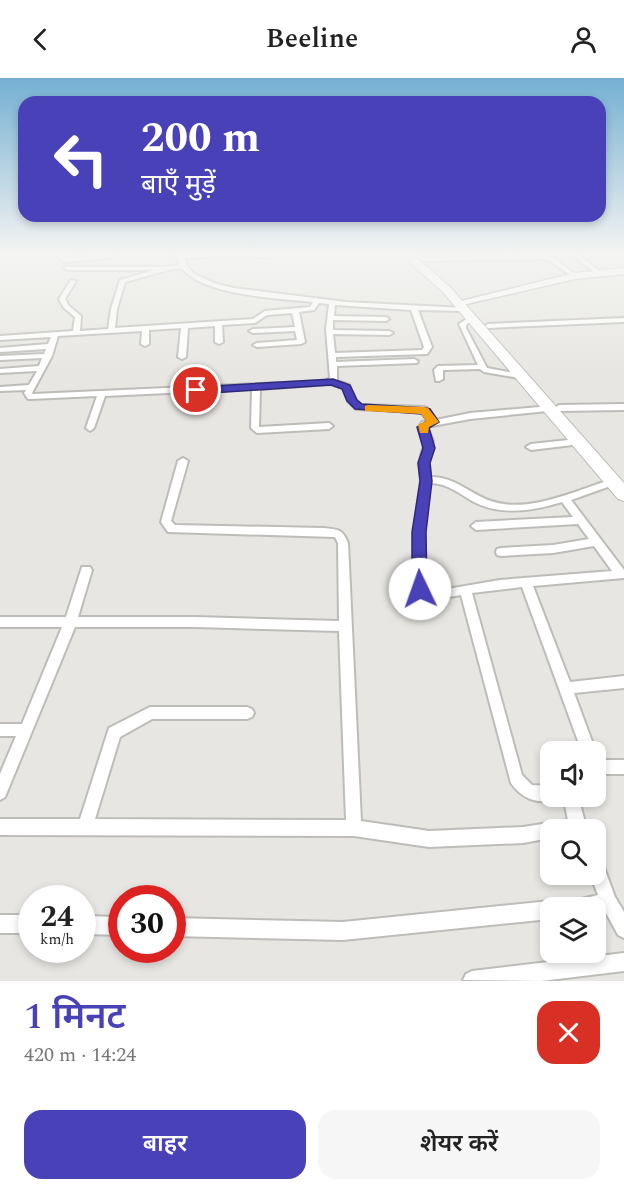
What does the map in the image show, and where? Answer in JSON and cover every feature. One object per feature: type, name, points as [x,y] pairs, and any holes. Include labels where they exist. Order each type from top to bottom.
[{"type":"highway","points":[[451,294],[464,308],[488,326],[554,408],[618,480],[624,495]]},
{"type":"highway","points":[[452,294],[522,377],[554,408],[578,442],[618,480]]},
{"type":"street","points":[[65,294],[62,299],[66,307],[76,313],[79,318],[76,334]]},
{"type":"street","points":[[111,331],[118,294]]},
{"type":"street","points":[[273,294],[332,303],[414,309],[464,308],[512,294]]},
{"type":"street","points":[[0,338],[255,321],[260,319],[262,314],[312,309],[317,301]]},
{"type":"street","points":[[332,303],[329,318],[333,382]]},
{"type":"street","points":[[385,308],[394,353]]},
{"type":"street","points":[[464,308],[462,324],[481,367],[489,373],[522,377]]},
{"type":"street","points":[[331,359],[359,353],[419,353],[427,350],[414,309]]},
{"type":"street","points":[[257,345],[301,342],[295,311]]},
{"type":"street","points":[[329,318],[386,319]]},
{"type":"street","points":[[488,326],[624,320]]},
{"type":"street","points":[[218,324],[219,342]]},
{"type":"street","points":[[182,357],[185,326]]},
{"type":"street","points":[[145,344],[146,329]]},
{"type":"street","points":[[253,331],[297,329]]},
{"type":"street","points":[[330,332],[389,333]]},
{"type":"street","points":[[357,333],[359,353]]},
{"type":"street","points":[[55,335],[48,356],[28,394],[35,397],[256,388],[333,382],[346,387],[352,401],[359,407],[424,410],[433,422]]},
{"type":"street","points":[[0,350],[51,346]]},
{"type":"street","points":[[0,358],[48,356]]},
{"type":"street","points":[[331,359],[414,361]]},
{"type":"street","points":[[439,379],[438,370],[441,369],[481,367]]},
{"type":"street","points":[[0,371],[42,368]]},
{"type":"street","points":[[0,389],[32,387]]},
{"type":"street","points":[[256,388],[255,428],[257,430],[329,426]]},
{"type":"street","points":[[90,428],[102,394]]},
{"type":"street","points":[[623,574],[500,584],[430,596],[422,594],[420,589],[419,532],[426,481],[424,463],[429,441],[423,427],[433,422],[470,416],[554,408],[624,406]]},
{"type":"street","points":[[531,447],[578,442]]},
{"type":"street","points":[[183,461],[166,522],[172,529],[339,534],[343,543],[354,828]]},
{"type":"street","points":[[426,481],[434,479],[448,483],[485,503],[505,507],[564,498],[618,480]]},
{"type":"street","points":[[564,498],[623,574]]},
{"type":"street","points":[[476,526],[580,520]]},
{"type":"street","points":[[501,552],[553,549],[597,542]]},
{"type":"street","points":[[0,792],[70,622],[86,570]]},
{"type":"street","points":[[526,582],[585,741]]},
{"type":"street","points":[[466,591],[516,778],[524,790],[531,794],[540,794]]},
{"type":"street","points":[[0,622],[195,622],[345,626]]},
{"type":"street","points":[[565,688],[624,682]]},
{"type":"street","points":[[85,827],[114,733],[150,713],[247,713]]},
{"type":"street","points":[[0,730],[26,730]]},
{"type":"street","points":[[606,768],[624,767]]},
{"type":"street","points":[[0,827],[354,828],[439,839],[540,832]]},
{"type":"street","points":[[602,885],[624,929]]},
{"type":"street","points":[[186,927],[344,931],[540,911]]},
{"type":"street","points":[[0,924],[18,924]]},
{"type":"street","points":[[472,980],[624,962]]},
{"type":"slow traffic","points":[[368,409],[424,410],[433,422],[423,425],[424,430]]},
{"type":"route","points":[[196,390],[333,382],[346,387],[352,401],[359,407],[426,411],[433,422],[423,425],[429,448],[424,463],[426,481],[419,532],[420,589]]}]
